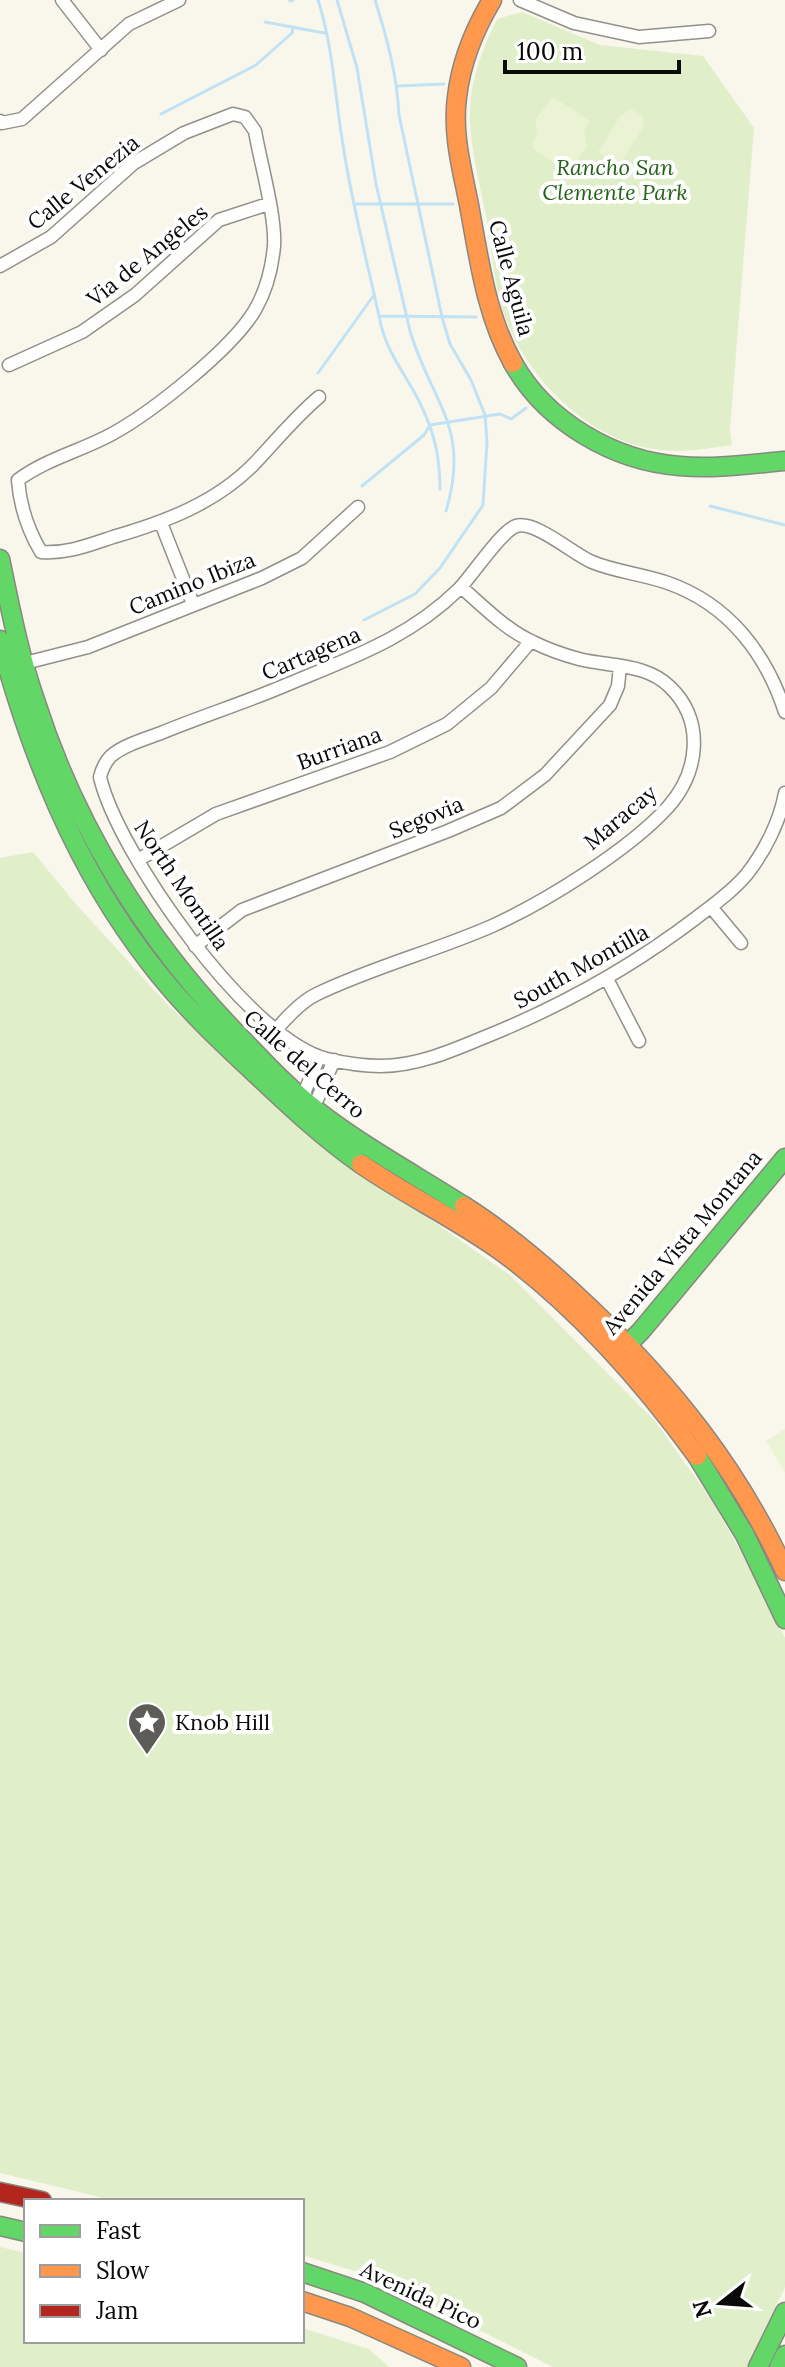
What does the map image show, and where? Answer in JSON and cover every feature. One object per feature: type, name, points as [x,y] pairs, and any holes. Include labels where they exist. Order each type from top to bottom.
[{"type":"main road","name":"Calle Aguila","points":[[492,0],[476,26],[458,80],[454,109],[455,135],[487,296],[505,350],[521,376],[541,401],[566,423],[624,454],[652,463],[680,466],[785,461]]},
{"type":"main road","name":"Calle del Cerro","points":[[0,559],[8,607],[9,662]]},
{"type":"main road","name":"Calle del Cerro","points":[[0,640],[92,838],[124,895],[165,954],[217,1017],[302,1108],[493,1226],[540,1261],[622,1350],[686,1409],[733,1474],[785,1571]]},
{"type":"main road","name":"Avenida Vista Montana","points":[[622,1350],[651,1320],[785,1158]]},
{"type":"main road","name":"Calle del Cerro","points":[[622,1350],[717,1485],[762,1567],[785,1619]]},
{"type":"main road","points":[[0,2192],[33,2199]]},
{"type":"main road","points":[[0,2226],[24,2232]]},
{"type":"main road","name":"Avenida Pico","points":[[304,2273],[365,2293],[517,2367]]},
{"type":"main road","points":[[304,2302],[350,2317],[461,2367]]},
{"type":"main road","points":[[758,2367],[785,2312]]},
{"type":"main road","points":[[779,2367],[785,2355]]},
{"type":"street","points":[[62,0],[101,50]]},
{"type":"street","points":[[1,122],[22,119],[129,24],[179,0]]},
{"type":"street","points":[[520,0],[574,23],[639,37],[709,31]]},
{"type":"street","name":"Calle Venezia","points":[[0,266],[51,237],[134,163],[184,133],[233,114],[245,117],[255,131],[274,244],[267,285],[254,312],[221,350],[126,426],[86,448],[33,469],[18,480],[31,534],[41,552],[60,554],[161,523],[216,495],[253,466],[298,415],[319,397]]},
{"type":"street","name":"Via de Angeles","points":[[9,365],[82,332],[135,295],[219,220],[268,204]]},
{"type":"street","name":"Camino Ibiza","points":[[9,662],[88,647],[262,578],[302,558],[358,507]]},
{"type":"street","points":[[161,523],[193,604]]},
{"type":"street","name":"Cartagena","points":[[100,777],[110,757],[136,743],[248,701],[393,640],[429,616],[461,587],[515,527],[528,526],[592,562],[667,583],[701,597],[727,617],[780,679]]},
{"type":"street","name":"Maracay","points":[[276,1030],[314,995],[493,925],[551,895],[597,864],[668,807],[690,770],[695,748],[691,719],[683,702],[668,685],[647,671],[578,659],[531,641],[498,620],[461,587]]},
{"type":"street","name":"Burriana","points":[[138,860],[216,814],[390,752],[447,724],[491,688],[531,641]]},
{"type":"street","name":"Segovia","points":[[195,946],[242,910],[501,808],[545,775],[610,705],[618,686],[620,666]]},
{"type":"street","points":[[780,679],[785,712]]},
{"type":"street","name":"North Montilla","points":[[100,777],[116,822],[195,946],[244,1003],[276,1030],[327,1058]]},
{"type":"street","name":"South Montilla","points":[[327,1058],[382,1066],[422,1060],[537,1016],[607,979],[663,943],[711,907],[745,876],[763,850],[783,810],[785,793]]},
{"type":"street","points":[[711,907],[741,943]]},
{"type":"street","points":[[607,979],[639,1041]]},
{"type":"street","points":[[302,1108],[317,1100],[327,1058]]},
{"type":"green space","name":"Rancho San Clemente Park","points":[[522,12],[600,45],[703,56],[754,128],[730,429],[732,445],[672,451],[635,445],[612,436],[570,409],[552,391],[535,372],[509,328],[497,286],[470,122],[475,76],[497,19]]},
{"type":"green space","points":[[553,97],[590,121],[584,132],[587,146],[571,169],[566,170],[533,149],[532,145],[537,133],[535,120]]},
{"type":"green space","points":[[630,109],[642,115],[643,128],[618,166],[598,152],[620,117]]},
{"type":"green space","points":[[33,852],[167,1004],[310,1135],[511,1276],[655,1421],[710,1498],[762,1588],[785,1638],[785,2287],[747,2367],[553,2367],[371,2276],[304,2256],[304,2199],[108,2199],[0,2173],[0,858]]},
{"type":"green space","points":[[785,1429],[785,1473],[766,1441]]},
{"type":"green space","points":[[0,2247],[24,2253],[24,2343],[304,2343],[304,2329],[369,2349],[389,2367],[0,2367]]},
{"type":"waterway","points":[[318,0],[330,53],[351,190],[381,325],[393,355],[429,423],[439,466],[440,489]]},
{"type":"waterway","points":[[337,0],[357,68],[376,184],[410,331],[451,436],[453,482],[446,511]]},
{"type":"waterway","points":[[364,620],[415,594],[440,568],[483,505],[487,442],[485,415],[471,380],[450,344],[442,317],[399,115],[391,57],[375,0]]},
{"type":"waterway","points":[[265,22],[324,33]]},
{"type":"waterway","points":[[161,114],[256,65],[292,33],[293,28]]},
{"type":"waterway","points":[[398,86],[444,84]]},
{"type":"waterway","points":[[356,204],[453,204]]},
{"type":"waterway","points":[[318,373],[374,295]]},
{"type":"waterway","points":[[380,316],[476,317]]},
{"type":"waterway","points":[[362,486],[424,435],[430,425],[500,414],[511,419],[526,408]]},
{"type":"waterway","points":[[710,506],[785,525]]},
{"type":"traffic: fast","points":[[513,363],[527,384],[563,420],[584,435],[631,456],[655,463],[693,467],[785,461]]},
{"type":"traffic: fast","points":[[0,559],[24,665],[51,747],[92,836],[144,920],[204,998],[295,1092],[352,1136],[464,1206]]},
{"type":"traffic: fast","points":[[0,640],[26,726],[59,809],[100,889],[124,927],[162,978],[202,1022],[296,1111],[361,1164]]},
{"type":"traffic: fast","points":[[621,1351],[785,1158]]},
{"type":"traffic: fast","points":[[697,1456],[745,1535],[785,1619]]},
{"type":"traffic: fast","points":[[0,2226],[24,2232]]},
{"type":"traffic: fast","points":[[304,2273],[365,2293],[517,2367]]},
{"type":"traffic: fast","points":[[758,2367],[785,2312]]},
{"type":"traffic: fast","points":[[779,2367],[785,2355]]},
{"type":"traffic: slow","points":[[492,0],[465,59],[457,97],[456,124],[485,286],[496,326],[513,363]]},
{"type":"traffic: slow","points":[[361,1164],[505,1254],[559,1298],[655,1401],[697,1456]]},
{"type":"traffic: slow","points":[[464,1206],[545,1267],[649,1368],[724,1464],[785,1571]]},
{"type":"traffic: slow","points":[[304,2302],[350,2317],[461,2367]]},
{"type":"traffic: jam","points":[[0,2192],[33,2199]]},
{"type":"place","name":"Knob Hill","points":[[147,1756]]}]
